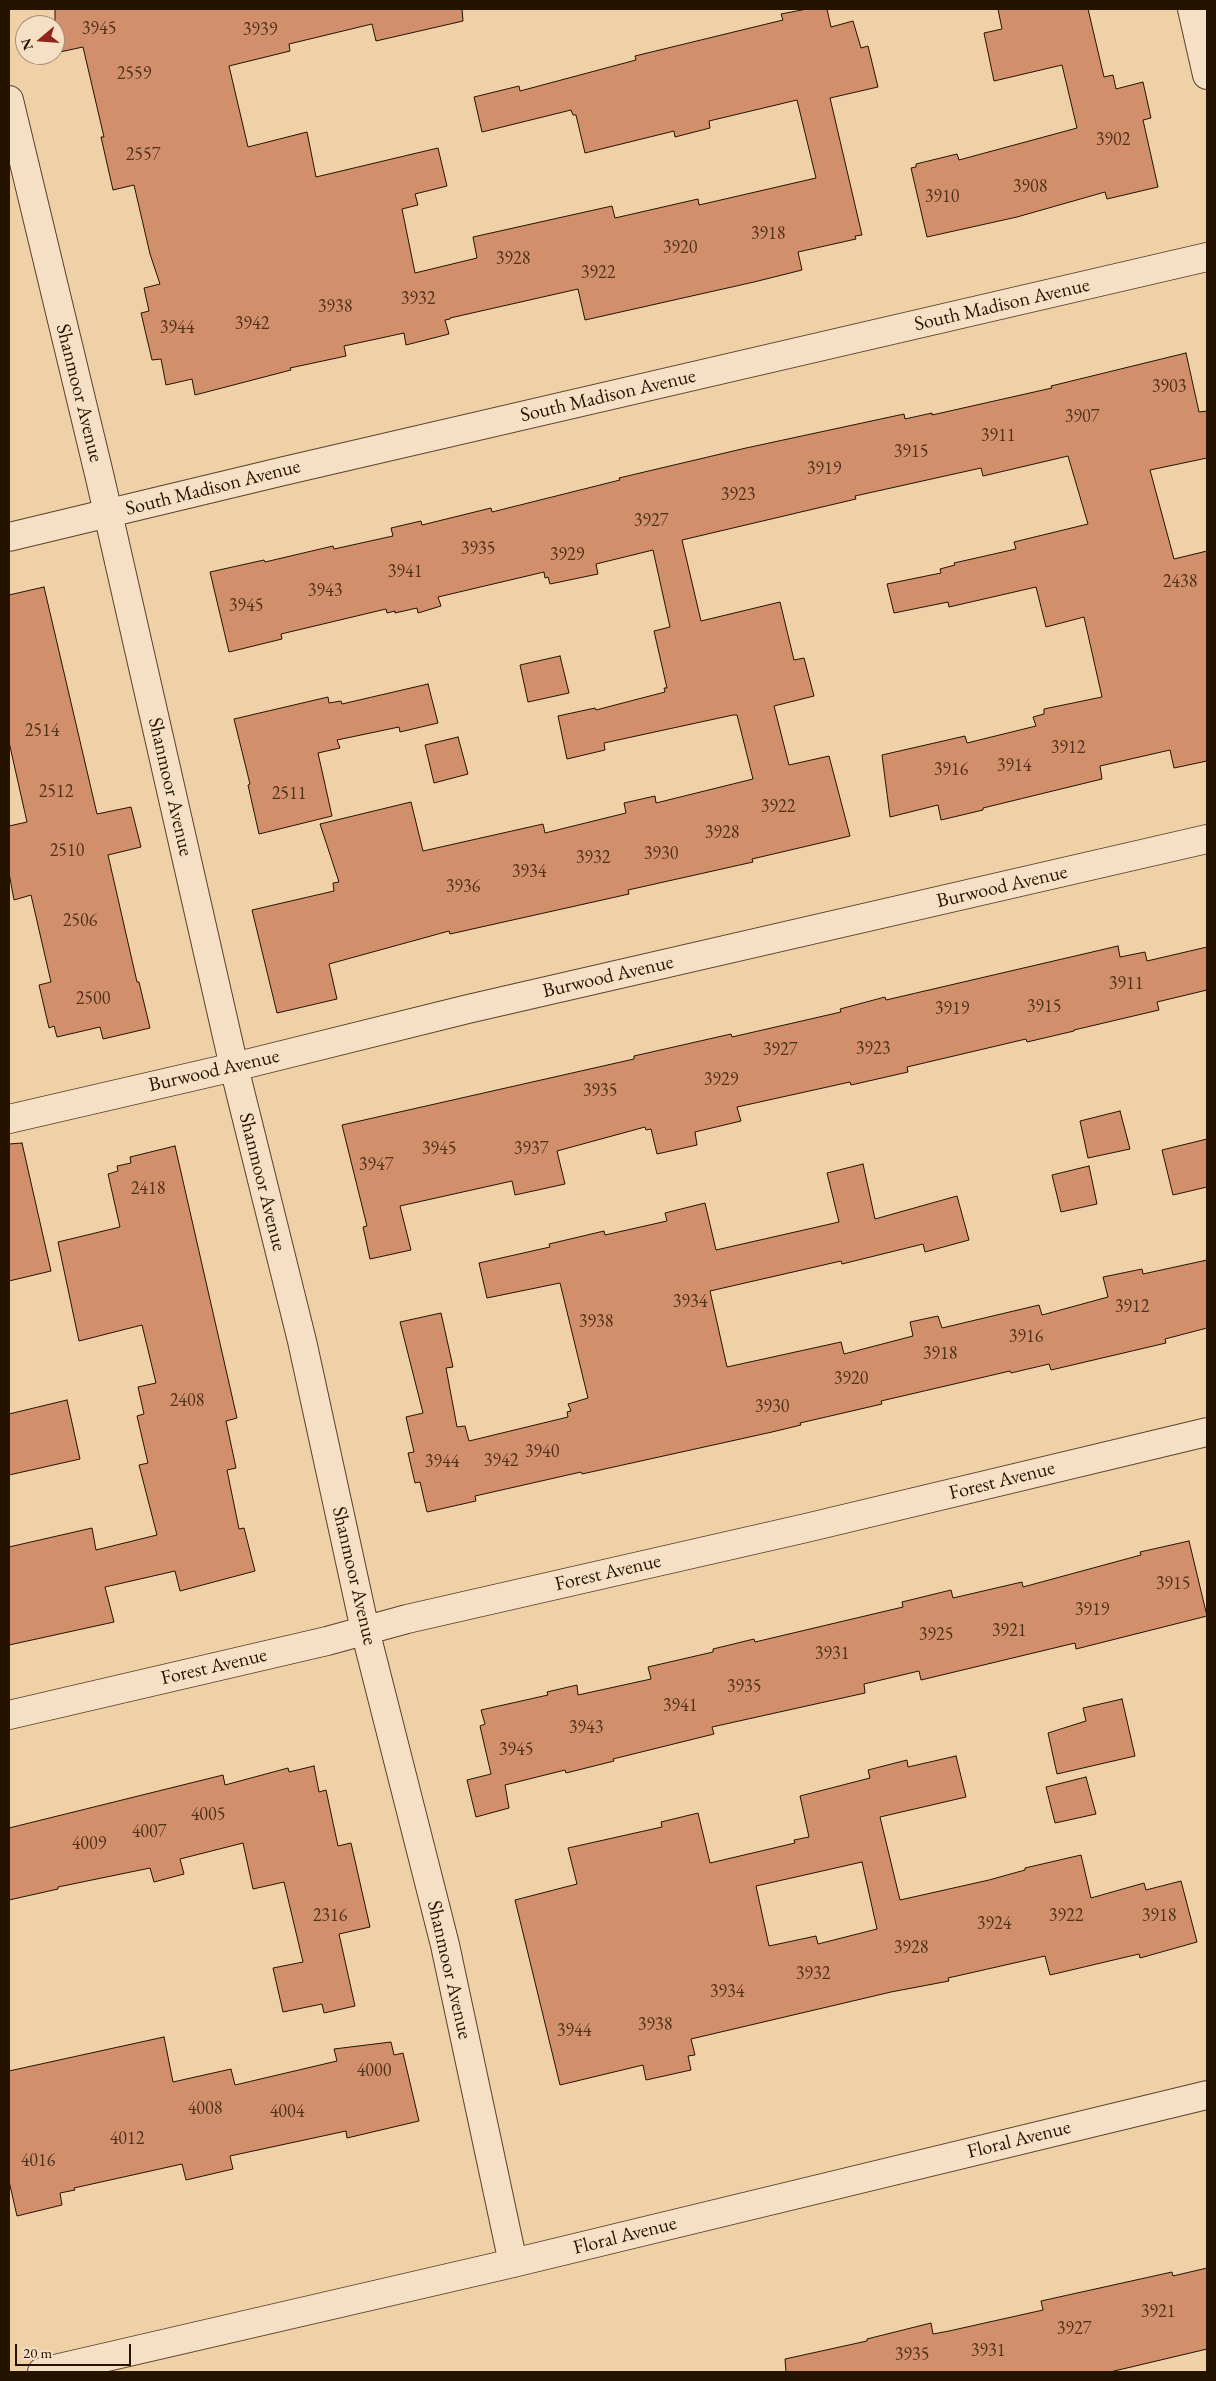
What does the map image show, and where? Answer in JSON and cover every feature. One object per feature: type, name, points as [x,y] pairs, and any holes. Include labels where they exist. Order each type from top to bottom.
[{"type":"street","points":[[1192,9],[1207,75]]},
{"type":"street","name":"Shanmoor Avenue","points":[[9,100],[234,1067],[302,1341],[365,1630],[445,1945],[513,2263]]},
{"type":"street","name":"South Madison Avenue","points":[[9,537],[284,471],[1207,257]]},
{"type":"street","name":"Burwood Avenue","points":[[9,1119],[234,1067],[468,1009],[1207,839]]},
{"type":"street","name":"Forest Avenue","points":[[9,1715],[1207,1432]]},
{"type":"street","name":"Floral Avenue","points":[[42,2372],[513,2263],[1207,2095]]},
{"type":"building","points":[[55,9],[462,9],[463,21],[376,41],[372,24],[289,44],[290,51],[229,66],[248,147],[307,132],[316,177],[438,148],[447,186],[415,194],[418,205],[402,209],[415,273],[477,258],[473,237],[612,206],[615,218],[698,199],[699,205],[816,178],[797,100],[709,121],[710,128],[675,137],[674,131],[585,153],[576,115],[573,115],[571,110],[482,132],[474,97],[519,86],[520,91],[636,60],[635,56],[783,20],[781,14],[807,9],[827,9],[831,27],[853,21],[861,48],[868,46],[878,87],[830,98],[862,235],[855,236],[856,239],[798,252],[802,270],[754,282],[585,320],[578,289],[450,318],[445,320],[449,334],[406,345],[404,333],[344,346],[346,356],[290,368],[291,370],[195,395],[192,379],[166,385],[161,359],[152,360],[141,313],[149,311],[144,288],[160,284],[150,254],[134,185],[113,190],[101,137],[104,137],[83,47],[65,51],[65,15],[55,15]]},
{"type":"building","points":[[998,9],[1088,9],[1104,77],[1113,75],[1116,89],[1143,82],[1151,118],[1143,120],[1158,187],[1107,199],[1105,192],[1017,217],[927,237],[911,168],[916,167],[916,164],[957,154],[959,160],[1077,128],[1062,65],[994,81],[984,33],[1002,29]]},
{"type":"building","points":[[1186,353],[1199,412],[1207,411],[1207,458],[1150,470],[1174,559],[1207,551],[1207,761],[1174,768],[1170,750],[1100,766],[1102,779],[983,808],[983,810],[941,820],[938,805],[890,817],[882,755],[965,736],[967,743],[1036,726],[1033,717],[1044,714],[1044,709],[1102,697],[1084,617],[1046,627],[1036,587],[949,607],[948,602],[894,613],[887,584],[941,573],[940,569],[955,565],[954,563],[1016,549],[1014,542],[1088,524],[1068,456],[983,476],[981,468],[855,496],[856,499],[682,540],[701,621],[780,602],[794,660],[804,658],[814,696],[774,706],[789,765],[829,756],[850,836],[752,859],[753,862],[628,890],[629,894],[450,934],[449,931],[329,964],[337,999],[277,1013],[252,910],[334,891],[333,883],[339,882],[320,824],[411,802],[423,851],[543,824],[545,833],[626,813],[624,803],[655,796],[656,803],[753,779],[737,715],[604,743],[605,750],[567,759],[558,716],[595,708],[596,710],[665,692],[664,688],[667,688],[654,631],[670,627],[653,550],[596,564],[598,574],[550,584],[548,577],[545,578],[544,572],[438,597],[441,606],[418,613],[417,608],[395,613],[395,611],[387,613],[386,609],[281,634],[282,639],[229,652],[210,572],[264,560],[265,562],[333,546],[334,549],[393,536],[391,528],[421,521],[422,525],[491,508],[492,512],[620,480],[619,478],[746,448],[904,414],[905,419],[932,413],[932,415],[1052,388],[1051,386]]},
{"type":"building","points":[[44,587],[97,814],[131,807],[141,847],[108,855],[137,982],[139,982],[150,1028],[103,1039],[100,1027],[57,1037],[54,1026],[49,1028],[39,985],[51,982],[31,895],[14,900],[9,873],[9,826],[27,822],[9,742],[9,595]]},
{"type":"building","points":[[560,656],[569,693],[528,702],[520,665]]},
{"type":"building","points":[[428,684],[438,723],[400,732],[399,727],[337,740],[340,748],[318,753],[332,816],[259,834],[248,785],[250,784],[234,719],[328,697],[329,703],[341,701],[342,704]]},
{"type":"building","points":[[458,737],[468,774],[434,783],[425,745]]},
{"type":"building","points":[[1118,946],[1120,957],[1145,952],[1147,961],[1207,947],[1207,990],[1157,1002],[1159,1010],[1027,1042],[1026,1039],[907,1067],[908,1072],[851,1085],[850,1082],[737,1107],[741,1121],[695,1132],[697,1145],[657,1154],[651,1129],[646,1130],[645,1127],[557,1151],[565,1184],[515,1195],[512,1181],[400,1206],[411,1250],[370,1259],[363,1227],[367,1226],[342,1125],[634,1059],[634,1056],[731,1034],[732,1037],[841,1012],[840,1009],[885,997],[886,1000]]},
{"type":"building","points":[[1120,1111],[1130,1149],[1088,1158],[1080,1121]]},
{"type":"building","points":[[1207,1139],[1207,1187],[1173,1195],[1162,1150]]},
{"type":"building","points":[[22,1143],[51,1271],[9,1281],[9,1144]]},
{"type":"building","points":[[175,1146],[237,1418],[226,1421],[236,1468],[227,1470],[239,1529],[244,1528],[255,1571],[180,1591],[175,1571],[105,1587],[114,1622],[9,1645],[9,1547],[92,1528],[96,1550],[157,1535],[139,1465],[148,1463],[137,1416],[144,1414],[138,1387],[156,1383],[142,1325],[79,1341],[58,1242],[120,1227],[108,1174],[118,1171],[117,1166],[131,1163],[130,1157]]},
{"type":"building","points":[[863,1164],[875,1219],[957,1196],[969,1240],[925,1252],[923,1244],[842,1264],[841,1261],[710,1291],[727,1367],[841,1342],[844,1354],[913,1336],[910,1322],[938,1316],[942,1328],[1039,1305],[1042,1315],[1108,1297],[1103,1277],[1142,1269],[1143,1274],[1207,1260],[1207,1328],[1165,1339],[1166,1343],[1051,1370],[1049,1364],[1011,1373],[1010,1371],[881,1401],[882,1404],[800,1423],[801,1425],[772,1432],[475,1496],[476,1501],[427,1512],[420,1482],[415,1483],[408,1453],[414,1452],[406,1417],[423,1413],[400,1322],[441,1313],[453,1367],[446,1368],[457,1427],[465,1426],[469,1441],[568,1417],[567,1412],[571,1411],[568,1404],[588,1398],[560,1283],[487,1298],[479,1263],[550,1247],[549,1244],[604,1231],[605,1235],[667,1221],[665,1213],[705,1203],[716,1250],[839,1222],[827,1173]]},
{"type":"building","points":[[1089,1166],[1097,1204],[1061,1212],[1052,1175]]},
{"type":"building","points":[[67,1400],[80,1459],[9,1475],[9,1414]]},
{"type":"building","points":[[1189,1541],[1207,1616],[1076,1649],[1075,1643],[921,1680],[919,1671],[864,1684],[865,1693],[712,1727],[714,1734],[613,1759],[614,1761],[566,1773],[565,1770],[505,1785],[509,1808],[476,1817],[467,1780],[491,1774],[480,1726],[485,1724],[481,1710],[548,1695],[547,1692],[577,1685],[578,1695],[651,1679],[648,1667],[713,1652],[713,1649],[754,1639],[755,1642],[903,1607],[902,1602],[951,1590],[953,1598],[1022,1582],[1023,1587],[1141,1555],[1140,1552]]},
{"type":"building","points":[[1122,1699],[1135,1756],[1057,1774],[1048,1733],[1086,1721],[1083,1708]]},
{"type":"building","points":[[956,1756],[966,1797],[880,1817],[900,1900],[989,1880],[1025,1870],[1025,1868],[1081,1855],[1091,1898],[1144,1883],[1146,1890],[1181,1881],[1197,1942],[1140,1958],[1139,1954],[1050,1975],[1045,1956],[948,1978],[949,1981],[891,1992],[691,2039],[695,2055],[688,2056],[691,2070],[646,2080],[643,2065],[560,2085],[515,1900],[577,1884],[568,1848],[662,1827],[661,1822],[698,1813],[710,1863],[795,1843],[794,1840],[809,1837],[800,1796],[870,1778],[868,1770],[907,1760],[908,1767]],"holes":[[[862,1862],[877,1929],[818,1944],[816,1936],[769,1946],[756,1886]]]},
{"type":"building","points":[[314,1766],[319,1792],[326,1790],[338,1846],[351,1843],[370,1927],[339,1934],[355,2006],[324,2013],[322,2004],[283,2012],[273,1968],[303,1962],[284,1882],[253,1889],[243,1843],[180,1859],[184,1874],[154,1882],[150,1868],[58,1887],[58,1889],[9,1900],[9,1828],[223,1775],[225,1785],[288,1768],[289,1772]]},
{"type":"building","points":[[1086,1777],[1096,1814],[1055,1823],[1046,1787]]},
{"type":"building","points":[[164,2037],[173,2082],[231,2069],[235,2085],[337,2061],[334,2049],[391,2042],[394,2055],[403,2053],[419,2121],[347,2138],[346,2131],[230,2156],[233,2169],[186,2180],[182,2164],[74,2188],[75,2190],[60,2193],[62,2205],[17,2216],[9,2181],[9,2071]]},
{"type":"building","points":[[1207,2268],[1207,2349],[1110,2372],[786,2372],[785,2359],[867,2341],[867,2339],[931,2323],[933,2334],[949,2331],[1043,2310],[1041,2301],[1172,2272],[1173,2276]]}]
